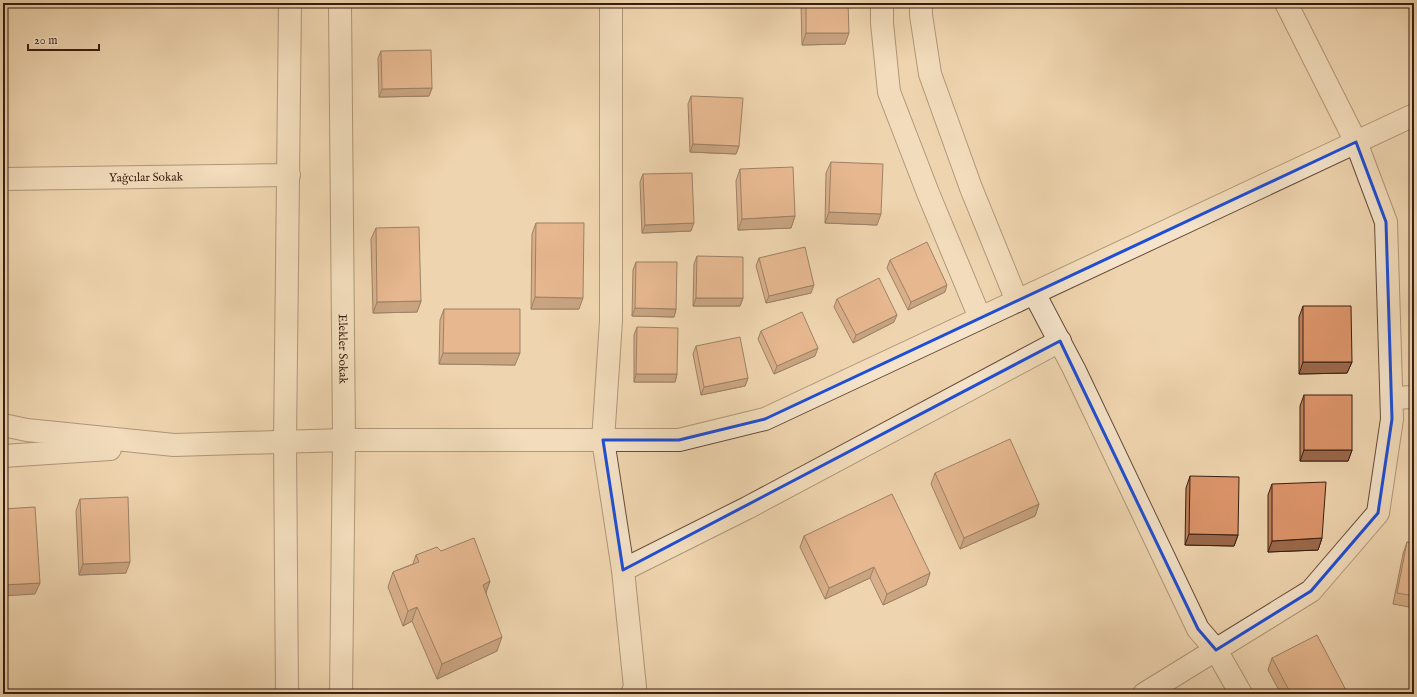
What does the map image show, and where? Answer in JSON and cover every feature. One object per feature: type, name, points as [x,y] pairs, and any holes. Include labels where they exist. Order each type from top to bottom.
[{"type":"street","points":[[287,694],[285,442],[290,3]]},
{"type":"street","name":"Elekler Sokak","points":[[340,3],[344,440],[341,694]]},
{"type":"street","points":[[611,3],[611,321],[603,440],[623,570],[635,687],[632,694]]},
{"type":"street","points":[[882,3],[882,23],[889,92],[928,193],[980,318]]},
{"type":"street","points":[[921,3],[921,15],[930,74],[971,188],[1026,297],[1060,341],[1198,628],[1216,650],[1241,694]]},
{"type":"street","points":[[1149,693],[1312,591],[1378,512],[1392,419],[1386,222],[1356,142],[1286,3]]},
{"type":"street","points":[[3,456],[174,445],[344,440],[679,440],[765,419],[1414,115]]},
{"type":"street","name":"Yağcılar Sokak","points":[[3,179],[289,175]]},
{"type":"street","points":[[623,570],[747,508],[1060,341]]},
{"type":"street","points":[[1392,398],[1414,397]]},
{"type":"street","points":[[3,425],[27,430],[174,445]]},
{"type":"highlighted area","points":[[1356,142],[1386,222],[1392,419],[1378,513],[1311,591],[1216,650],[1198,629],[1060,341],[623,570],[603,440],[679,440],[765,419]]},
{"type":"building","points":[[806,3],[848,3],[849,33],[806,33]]},
{"type":"building","points":[[431,50],[432,88],[382,89],[381,51]]},
{"type":"building","points":[[691,96],[743,98],[739,146],[693,144]]},
{"type":"building","points":[[831,162],[883,164],[881,214],[829,212]]},
{"type":"building","points":[[793,167],[795,216],[742,219],[740,169]]},
{"type":"building","points":[[692,173],[694,223],[645,225],[643,174]]},
{"type":"building","points":[[536,223],[584,223],[583,298],[535,297]]},
{"type":"building","points":[[419,227],[421,301],[377,302],[376,228]]},
{"type":"building","points":[[927,242],[947,285],[911,302],[890,260]]},
{"type":"building","points":[[805,247],[814,285],[769,296],[759,258]]},
{"type":"building","points":[[697,256],[743,257],[743,298],[696,298]]},
{"type":"building","points":[[636,262],[677,262],[676,309],[635,308]]},
{"type":"building","points":[[879,278],[897,315],[856,335],[837,299]]},
{"type":"building","points":[[1303,306],[1351,306],[1352,362],[1303,362]]},
{"type":"building","points":[[444,309],[520,309],[520,353],[443,353]]},
{"type":"building","points":[[802,312],[818,348],[777,366],[761,331]]},
{"type":"building","points":[[637,327],[678,328],[677,374],[636,374]]},
{"type":"building","points":[[740,337],[748,378],[704,387],[696,346]]},
{"type":"building","points":[[1304,395],[1352,395],[1352,450],[1304,450]]},
{"type":"building","points":[[1010,439],[1039,504],[964,538],[935,473]]},
{"type":"building","points":[[1190,476],[1239,477],[1238,535],[1189,534]]},
{"type":"building","points":[[1326,482],[1322,538],[1272,541],[1272,484]]},
{"type":"building","points":[[892,494],[930,573],[887,594],[874,567],[829,588],[804,536]]},
{"type":"building","points":[[128,497],[130,562],[83,564],[80,499]]},
{"type":"building","points":[[35,507],[40,583],[3,585],[3,509]]},
{"type":"building","points":[[474,538],[490,581],[483,585],[502,637],[442,664],[417,607],[408,611],[393,572],[419,562],[416,555],[437,547],[441,551]]},
{"type":"building","points":[[1407,542],[1414,544],[1414,596],[1397,593]]},
{"type":"building","points":[[1317,635],[1348,694],[1291,694],[1272,658]]}]
